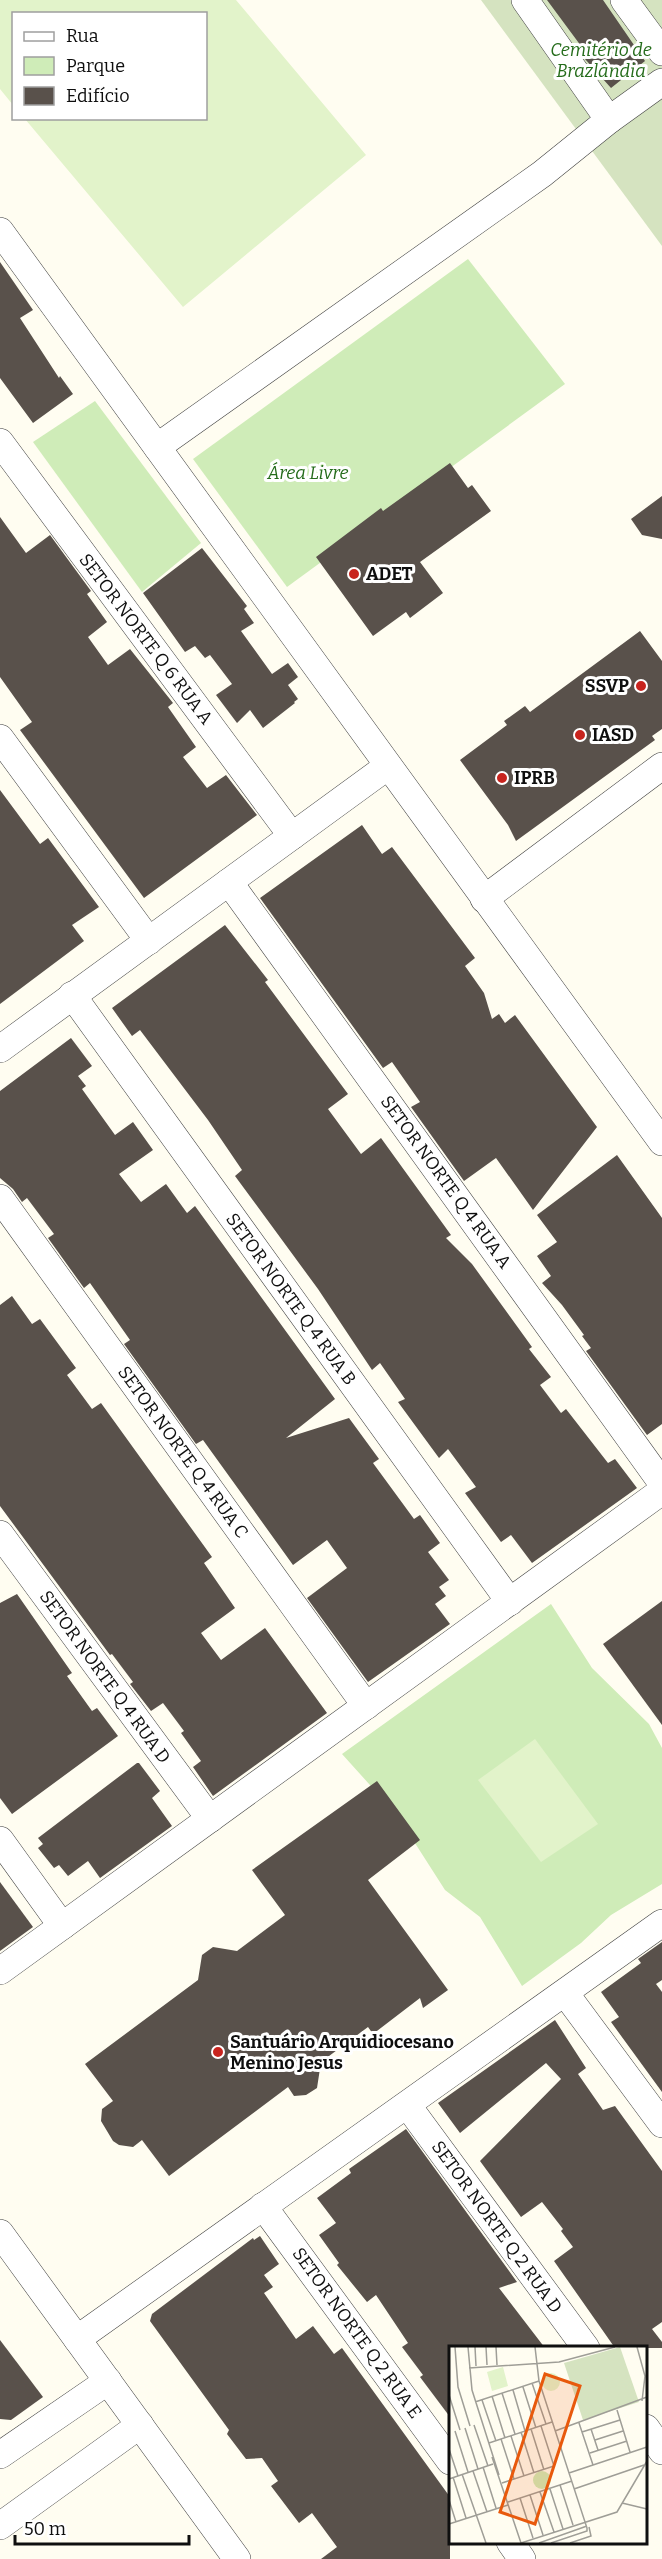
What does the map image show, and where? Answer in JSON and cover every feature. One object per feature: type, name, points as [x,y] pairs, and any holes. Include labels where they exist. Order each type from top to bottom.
[{"type":"street","points":[[525,0],[609,120]]},
{"type":"street","points":[[624,0],[662,52]]},
{"type":"street","points":[[157,447],[474,220],[542,174],[609,120],[662,82]]},
{"type":"street","points":[[0,231],[662,1142]]},
{"type":"street","name":"SETOR NORTE Q 6 RUA A","points":[[0,442],[292,836]]},
{"type":"street","points":[[0,738],[149,941]]},
{"type":"street","points":[[0,1049],[388,766]]},
{"type":"street","points":[[484,898],[662,766]]},
{"type":"street","name":"SETOR NORTE Q 4 RUA A","points":[[230,882],[662,1483]]},
{"type":"street","name":"SETOR NORTE Q 4 RUA B","points":[[72,995],[510,1602]]},
{"type":"street","name":"SETOR NORTE Q 4 RUA C","points":[[0,1198],[366,1706]]},
{"type":"street","points":[[0,1971],[662,1491]]},
{"type":"street","name":"SETOR NORTE Q 4 RUA D","points":[[0,1534],[210,1819]]},
{"type":"street","points":[[0,1840],[62,1926]]},
{"type":"street","points":[[77,2339],[408,2106],[662,1923]]},
{"type":"street","points":[[565,1993],[662,2124]]},
{"type":"street","name":"SETOR NORTE Q 2 RUA D","points":[[408,2106],[585,2346]]},
{"type":"street","name":"SETOR NORTE Q 2 RUA E","points":[[263,2206],[449,2460]]},
{"type":"street","points":[[0,2233],[140,2425],[232,2557]]},
{"type":"street","points":[[0,2455],[108,2381]]},
{"type":"street","points":[[0,2526],[140,2425]]},
{"type":"street","points":[[647,2431],[662,2451]]},
{"type":"street","points":[[511,2544],[522,2559]]},
{"type":"green space","points":[[0,0],[236,0],[366,155],[183,307],[26,120],[207,120],[207,12],[12,12],[12,104],[0,89]]},
{"type":"green space","name":"Cemitério de Brazlândia","points":[[481,0],[662,0],[662,246]]},
{"type":"green space","name":"Área Livre","points":[[468,259],[565,384],[287,587],[193,459]]},
{"type":"green space","points":[[95,401],[201,543],[142,592],[33,442]]},
{"type":"green space","points":[[551,1604],[592,1668],[649,1724],[662,1748],[662,1884],[611,1915],[581,1943],[522,1986],[480,1917],[445,1890],[397,1815],[342,1754]]},
{"type":"green space","points":[[535,1739],[598,1824],[541,1862],[478,1780]]},
{"type":"building","points":[[547,0],[603,0],[645,61],[611,88],[585,59],[582,52],[584,50]]},
{"type":"building","points":[[0,262],[33,310],[20,318],[59,378],[60,376],[73,394],[33,423],[0,378]]},
{"type":"building","points":[[450,463],[468,488],[472,485],[491,511],[420,562],[443,593],[410,618],[406,612],[373,636],[316,557],[381,508],[383,511]]},
{"type":"building","points":[[662,496],[662,539],[642,535],[631,519]]},
{"type":"building","points":[[0,517],[26,553],[50,535],[91,591],[87,594],[107,622],[88,637],[108,665],[130,649],[173,703],[168,707],[196,747],[183,757],[207,788],[226,775],[257,815],[144,898],[20,730],[32,722],[0,677]]},
{"type":"building","points":[[202,548],[247,606],[244,609],[254,623],[241,631],[272,674],[288,663],[298,677],[288,685],[298,699],[263,728],[250,710],[237,723],[216,695],[232,684],[210,655],[205,658],[195,646],[185,652],[143,593]]},
{"type":"building","points":[[640,631],[662,661],[662,729],[652,736],[655,740],[516,841],[508,825],[460,760],[507,725],[504,721],[525,706],[530,712]]},
{"type":"building","points":[[0,790],[40,844],[48,838],[99,907],[72,925],[84,941],[0,1004]]},
{"type":"building","points":[[362,825],[382,854],[392,847],[475,958],[465,966],[484,993],[492,1019],[499,1014],[505,1023],[515,1015],[597,1127],[533,1210],[496,1158],[464,1181],[411,1107],[420,1102],[392,1062],[383,1068],[260,898]]},
{"type":"building","points":[[225,925],[268,980],[265,982],[348,1094],[328,1109],[361,1154],[381,1138],[451,1235],[446,1238],[472,1264],[532,1347],[529,1349],[551,1377],[540,1385],[561,1413],[566,1409],[608,1463],[615,1459],[637,1488],[532,1563],[511,1535],[501,1542],[465,1493],[476,1487],[448,1449],[439,1458],[398,1402],[405,1399],[380,1363],[372,1370],[318,1289],[235,1176],[242,1170],[208,1120],[140,1030],[132,1036],[112,1008]]},
{"type":"building","points":[[71,1038],[92,1066],[78,1076],[86,1086],[82,1089],[115,1135],[133,1122],[153,1150],[119,1174],[141,1202],[166,1184],[187,1213],[195,1206],[335,1399],[286,1438],[349,1418],[379,1459],[373,1463],[414,1519],[420,1515],[440,1543],[428,1552],[449,1580],[439,1587],[446,1596],[435,1604],[450,1624],[368,1682],[307,1598],[347,1568],[327,1540],[293,1565],[203,1440],[196,1444],[124,1344],[130,1340],[90,1283],[84,1288],[48,1238],[54,1234],[27,1198],[22,1202],[13,1189],[0,1178],[0,1091]]},
{"type":"building","points":[[617,1155],[662,1218],[662,1424],[647,1435],[586,1351],[591,1348],[582,1336],[584,1335],[542,1283],[551,1276],[537,1256],[557,1242],[537,1215]]},
{"type":"building","points":[[12,1296],[32,1324],[40,1319],[76,1368],[67,1375],[92,1409],[101,1403],[212,1557],[204,1563],[235,1608],[201,1633],[221,1660],[265,1628],[327,1713],[213,1796],[193,1767],[201,1761],[181,1733],[184,1731],[163,1703],[151,1711],[130,1684],[133,1682],[112,1654],[110,1655],[0,1506],[0,1305]]},
{"type":"building","points":[[17,1594],[72,1673],[67,1676],[92,1711],[97,1708],[118,1736],[12,1814],[0,1798],[0,1603]]},
{"type":"building","points":[[662,1601],[662,1725],[603,1644]]},
{"type":"building","points":[[137,1763],[160,1791],[152,1798],[172,1826],[100,1878],[88,1861],[68,1876],[59,1865],[54,1868],[38,1848],[43,1844],[38,1838]]},
{"type":"building","points":[[377,1781],[420,1840],[368,1880],[448,1990],[423,2008],[420,1998],[373,2034],[368,2027],[321,2062],[317,2088],[306,2095],[294,2096],[288,2087],[169,2176],[142,2140],[133,2147],[119,2145],[113,2141],[101,2121],[102,2109],[113,2101],[85,2064],[198,1980],[202,1955],[213,1947],[237,1951],[285,1915],[252,1870]]},
{"type":"building","points":[[0,1882],[33,1927],[0,1951]]},
{"type":"building","points":[[662,1942],[662,1980],[656,1984],[662,1992],[662,2092],[611,2022],[619,2017],[601,1992],[641,1963],[638,1959]]},
{"type":"building","points":[[555,2020],[586,2068],[578,2074],[603,2110],[615,2106],[662,2171],[662,2322],[652,2329],[662,2342],[662,2348],[614,2346],[554,2261],[573,2247],[561,2231],[563,2229],[542,2202],[521,2217],[480,2161],[561,2079],[546,2063],[460,2133],[438,2103]]},
{"type":"building","points":[[406,2129],[517,2282],[499,2288],[543,2346],[449,2346],[449,2416],[420,2377],[423,2375],[402,2347],[408,2343],[376,2295],[367,2302],[337,2265],[339,2263],[319,2235],[336,2223],[317,2198],[351,2173],[349,2169]]},
{"type":"building","points":[[260,2236],[279,2264],[264,2275],[273,2287],[264,2293],[296,2339],[313,2326],[334,2354],[342,2348],[449,2496],[450,2559],[321,2559],[337,2547],[312,2513],[299,2523],[271,2486],[278,2481],[262,2458],[246,2459],[227,2434],[229,2430],[150,2321],[152,2314],[253,2238],[254,2240]]},
{"type":"building","points":[[0,2340],[43,2397],[11,2420],[0,2419]]},
{"type":"place","name":"ADET","points":[[354,574]]},
{"type":"place","name":"SSVP","points":[[641,686]]},
{"type":"place","name":"IASD","points":[[580,735]]},
{"type":"place","name":"IPRB","points":[[502,778]]},
{"type":"place","name":"Santuário Arquidiocesano Menino Jesus","points":[[218,2052]]}]
